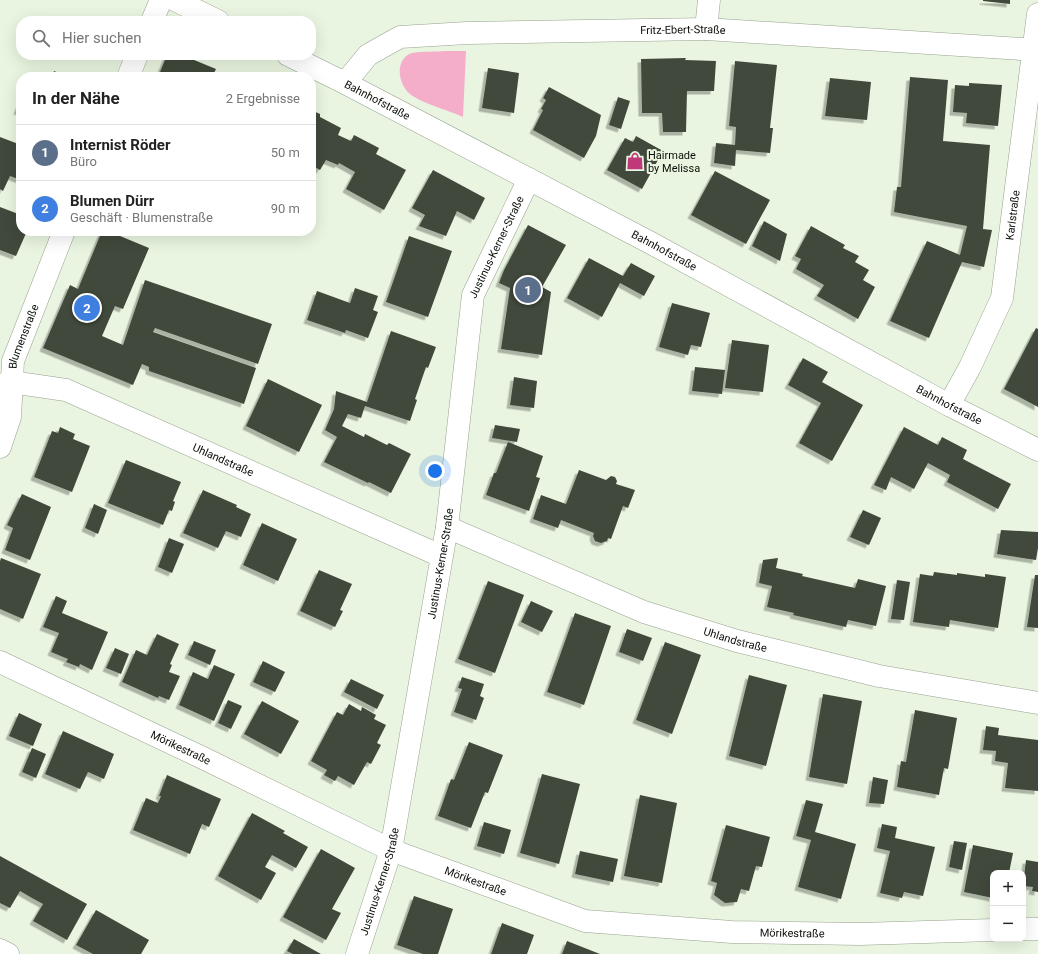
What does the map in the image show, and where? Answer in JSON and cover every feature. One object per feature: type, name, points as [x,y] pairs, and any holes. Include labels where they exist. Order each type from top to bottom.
[{"type":"street","points":[[154,16],[161,0]]},
{"type":"street","points":[[175,0],[208,16]]},
{"type":"street","points":[[706,29],[709,0]]},
{"type":"street","name":"Karlstraße","points":[[949,405],[970,366],[1002,298],[1036,50],[1038,14]]},
{"type":"street","name":"Fritz-Ebert-Straße","points":[[345,83],[368,55],[400,37],[467,33],[706,29],[1036,50]]},
{"type":"street","points":[[130,72],[135,60]]},
{"type":"street","name":"Bahnhofstraße","points":[[298,60],[650,242],[949,405],[1038,450]]},
{"type":"street","name":"Justinus-Kerner-Straße","points":[[356,954],[391,850],[447,527],[473,295],[529,179]]},
{"type":"street","name":"Blumenstraße","points":[[0,447],[10,417],[6,383],[13,361],[62,236]]},
{"type":"street","name":"Uhlandstraße","points":[[6,383],[66,390],[441,556]]},
{"type":"street","name":"Uhlandstraße","points":[[447,527],[644,612],[737,641],[879,676],[1038,703]]},
{"type":"street","name":"Mörikestraße","points":[[0,662],[203,758],[391,850],[585,921],[732,932],[860,934],[990,930]]},
{"type":"street","points":[[1026,929],[1038,929]]},
{"type":"street","points":[[0,950],[8,954]]},
{"type":"shaded area","points":[[466,51],[463,117],[414,97],[406,90],[401,78],[400,66],[406,56],[415,52]]},
{"type":"building","points":[[1010,0],[1010,4],[983,1]]},
{"type":"building","points":[[686,58],[685,60],[716,61],[714,91],[687,91],[686,132],[663,132],[662,113],[642,113],[641,59]]},
{"type":"building","points":[[165,60],[194,60],[216,69],[214,72],[160,72]]},
{"type":"building","points":[[735,61],[777,65],[770,128],[773,128],[770,153],[736,150],[735,166],[714,163],[716,143],[735,145],[736,127],[729,126]]},
{"type":"building","points":[[488,68],[519,73],[514,113],[482,108]]},
{"type":"building","points":[[910,77],[948,80],[943,141],[990,145],[983,229],[992,230],[984,267],[962,262],[929,338],[890,321],[927,241],[960,255],[967,226],[894,212],[897,187],[901,187]]},
{"type":"building","points":[[830,78],[871,82],[867,120],[825,116]]},
{"type":"building","points":[[969,83],[1002,85],[998,126],[966,123],[967,113],[953,112],[955,85],[969,86]]},
{"type":"building","points":[[549,87],[601,115],[596,136],[584,158],[533,130],[543,110],[541,109],[546,100],[543,98]]},
{"type":"building","points":[[618,97],[630,101],[621,129],[609,125]]},
{"type":"building","points":[[316,112],[320,114],[320,117],[341,128],[338,135],[351,141],[354,135],[379,148],[376,154],[406,170],[384,210],[346,189],[355,172],[339,163],[338,165],[326,160],[320,170],[316,168]]},
{"type":"building","name":"Hairmade by Melissa","points":[[636,136],[663,151],[642,189],[607,170],[625,138],[633,142]]},
{"type":"building","points":[[0,137],[16,143],[16,178],[10,176],[3,191],[0,189]]},
{"type":"building","points":[[433,170],[485,198],[474,220],[457,211],[446,236],[419,226],[425,215],[412,208]]},
{"type":"building","points":[[715,171],[770,200],[746,244],[691,215]]},
{"type":"building","points":[[0,207],[16,213],[16,236],[25,236],[16,256],[0,250]]},
{"type":"building","points":[[764,221],[787,234],[780,261],[752,246]]},
{"type":"building","points":[[528,225],[566,245],[542,287],[551,292],[542,355],[501,349],[510,288],[499,283],[504,270]]},
{"type":"building","points":[[811,226],[845,245],[843,248],[859,256],[855,262],[869,270],[863,280],[875,287],[858,319],[817,296],[824,285],[796,269],[801,259],[795,256]]},
{"type":"building","points":[[100,236],[120,236],[149,248],[123,309],[115,306],[102,336],[123,345],[145,280],[272,324],[258,364],[155,328],[153,332],[256,368],[244,404],[149,371],[149,367],[142,364],[133,385],[43,348],[70,285],[78,289]]},
{"type":"building","points":[[409,236],[452,251],[428,317],[386,302]]},
{"type":"building","points":[[589,258],[623,276],[631,263],[655,276],[644,296],[620,283],[602,317],[567,298]]},
{"type":"building","points":[[355,288],[378,296],[373,310],[378,312],[368,338],[346,330],[345,333],[307,320],[317,291],[350,303]]},
{"type":"building","points":[[672,303],[710,313],[701,347],[691,345],[688,355],[659,347]]},
{"type":"building","points":[[1036,328],[1038,329],[1038,407],[1004,389]]},
{"type":"building","points":[[391,331],[436,347],[428,368],[426,367],[415,399],[417,400],[410,421],[365,406],[361,418],[348,414],[342,426],[364,437],[365,434],[387,445],[389,443],[411,454],[391,493],[324,462],[337,437],[325,430],[334,409],[336,391],[367,402]]},
{"type":"building","points":[[732,340],[769,345],[763,392],[725,388]]},
{"type":"building","points":[[803,358],[828,372],[822,382],[863,405],[832,461],[799,443],[821,403],[788,385]]},
{"type":"building","points":[[695,367],[725,370],[722,394],[692,391]]},
{"type":"building","points":[[514,377],[537,381],[534,408],[510,405]]},
{"type":"building","points":[[268,379],[322,405],[299,452],[246,426]]},
{"type":"building","points":[[495,425],[520,429],[517,442],[492,438]]},
{"type":"building","points":[[60,427],[75,434],[73,439],[90,446],[72,492],[34,477],[52,431],[58,433]]},
{"type":"building","points":[[904,427],[938,445],[942,437],[967,450],[963,459],[1011,484],[998,509],[947,482],[950,475],[928,463],[914,489],[891,477],[886,490],[874,485]]},
{"type":"building","points":[[508,442],[543,456],[536,477],[540,478],[529,511],[486,495]]},
{"type":"building","points":[[126,460],[181,482],[173,501],[175,502],[172,511],[169,510],[163,525],[108,503]]},
{"type":"building","points":[[579,470],[606,480],[611,476],[615,477],[617,481],[616,484],[635,490],[628,508],[623,506],[611,539],[608,538],[607,541],[601,543],[595,541],[593,536],[594,533],[561,520],[558,528],[533,519],[541,495],[566,504]]},
{"type":"building","points":[[203,490],[237,505],[236,507],[251,514],[241,537],[226,531],[218,548],[183,533]]},
{"type":"building","points":[[22,494],[51,507],[30,560],[5,550],[13,528],[7,525]]},
{"type":"building","points":[[94,504],[107,510],[98,534],[85,528]]},
{"type":"building","points":[[863,510],[881,518],[869,545],[850,537]]},
{"type":"building","points":[[262,523],[297,539],[278,581],[243,565]]},
{"type":"building","points":[[1001,530],[1038,532],[1036,560],[997,554]]},
{"type":"building","points":[[169,538],[184,544],[172,573],[158,567]]},
{"type":"building","points":[[1,558],[41,574],[23,619],[0,609]]},
{"type":"building","points":[[778,558],[776,568],[803,574],[802,576],[855,588],[858,579],[886,586],[876,626],[848,620],[846,627],[793,615],[794,613],[767,607],[772,586],[759,583],[763,560]]},
{"type":"building","points":[[319,570],[352,584],[340,610],[343,611],[335,627],[300,611]]},
{"type":"building","points":[[934,572],[957,575],[957,573],[985,577],[985,574],[1006,577],[998,628],[950,620],[949,627],[913,622],[920,574],[933,576]]},
{"type":"building","points":[[1035,575],[1038,575],[1038,628],[1027,627]]},
{"type":"building","points":[[897,580],[910,582],[904,620],[891,619]]},
{"type":"building","points":[[488,581],[524,595],[495,673],[458,659]]},
{"type":"building","points":[[56,596],[67,601],[62,613],[108,632],[92,670],[80,664],[79,667],[66,662],[68,659],[51,652],[59,633],[43,627]]},
{"type":"building","points":[[531,601],[553,611],[542,632],[521,622]]},
{"type":"building","points":[[575,613],[611,626],[584,705],[547,692]]},
{"type":"building","points":[[627,629],[652,638],[643,661],[619,652]]},
{"type":"building","points":[[157,634],[179,644],[170,664],[172,665],[169,672],[180,676],[169,700],[159,696],[158,698],[122,682],[136,650],[147,655]]},
{"type":"building","points":[[194,641],[216,650],[210,665],[188,655]]},
{"type":"building","points":[[665,642],[701,655],[672,734],[636,720]]},
{"type":"building","points":[[115,648],[129,654],[121,674],[106,668]]},
{"type":"building","points":[[263,661],[285,672],[275,692],[253,682]]},
{"type":"building","points":[[214,665],[235,674],[214,721],[179,705],[193,672],[208,679]]},
{"type":"building","points":[[749,675],[787,685],[766,766],[729,756]]},
{"type":"building","points":[[462,677],[484,684],[480,696],[484,698],[476,720],[454,712],[462,689],[458,688]]},
{"type":"building","points":[[351,679],[384,695],[377,709],[344,692]]},
{"type":"building","points":[[823,694],[862,701],[847,784],[809,777]]},
{"type":"building","points":[[228,700],[242,706],[231,729],[218,723]]},
{"type":"building","points":[[262,701],[299,721],[281,754],[244,734]]},
{"type":"building","points":[[349,704],[361,711],[362,707],[376,715],[374,719],[386,725],[377,743],[381,745],[371,764],[367,762],[354,785],[338,776],[335,781],[324,775],[327,770],[311,761],[337,712],[343,715]]},
{"type":"building","points":[[915,710],[957,718],[948,769],[944,768],[939,795],[897,787],[901,761],[906,762]]},
{"type":"building","points":[[19,713],[42,724],[33,746],[9,736]]},
{"type":"building","points":[[986,726],[999,728],[998,735],[1038,740],[1038,791],[1005,788],[1008,763],[995,761],[996,751],[983,750]]},
{"type":"building","points":[[63,731],[114,754],[104,779],[88,772],[80,789],[45,774]]},
{"type":"building","points":[[469,742],[503,755],[488,793],[485,792],[471,828],[438,816],[451,779],[454,780]]},
{"type":"building","points":[[32,748],[46,754],[36,778],[22,772]]},
{"type":"building","points":[[542,774],[580,784],[559,864],[520,853]]},
{"type":"building","points":[[167,775],[221,799],[209,827],[202,824],[190,854],[133,830],[146,798],[158,803]]},
{"type":"building","points":[[873,777],[888,780],[884,804],[869,803]]},
{"type":"building","points":[[640,795],[677,803],[662,883],[624,876]]},
{"type":"building","points":[[806,800],[823,804],[815,832],[856,844],[841,899],[798,887],[811,840],[796,836]]},
{"type":"building","points":[[252,813],[285,831],[283,833],[308,847],[296,868],[272,855],[265,867],[276,873],[261,900],[218,876]]},
{"type":"building","points":[[484,822],[511,830],[504,854],[477,846]]},
{"type":"building","points":[[882,824],[897,827],[895,838],[935,847],[923,896],[904,892],[902,898],[880,893],[890,851],[877,848]]},
{"type":"building","points":[[726,825],[770,837],[762,867],[756,866],[749,891],[741,889],[737,902],[725,903],[714,895],[717,883],[711,881]]},
{"type":"building","points":[[954,841],[967,843],[962,870],[949,867]]},
{"type":"building","points":[[973,845],[1013,853],[1010,870],[990,870],[990,897],[964,892]]},
{"type":"building","points":[[321,849],[355,868],[332,909],[341,913],[326,940],[283,917]]},
{"type":"building","points":[[580,851],[618,859],[613,882],[575,874]]},
{"type":"building","points":[[0,856],[87,904],[67,940],[33,921],[43,904],[20,891],[10,908],[0,903]]},
{"type":"building","points":[[1026,860],[1038,862],[1038,892],[1032,891],[1033,887],[1026,886]]},
{"type":"building","points":[[414,896],[453,909],[438,954],[423,954],[397,945]]},
{"type":"building","points":[[96,910],[149,940],[141,954],[93,954],[76,945]]},
{"type":"building","points":[[502,923],[534,935],[527,954],[491,954]]},
{"type":"building","points":[[294,939],[321,954],[293,954],[287,951]]},
{"type":"building","points":[[567,941],[600,954],[562,954]]},
{"type":"place","name":"Hairmade by Melissa","points":[[635,161]]},
{"type":"place","name":"Internist Röder","points":[[528,290]]},
{"type":"place","name":"Blumen Dürr","points":[[87,308]]}]
